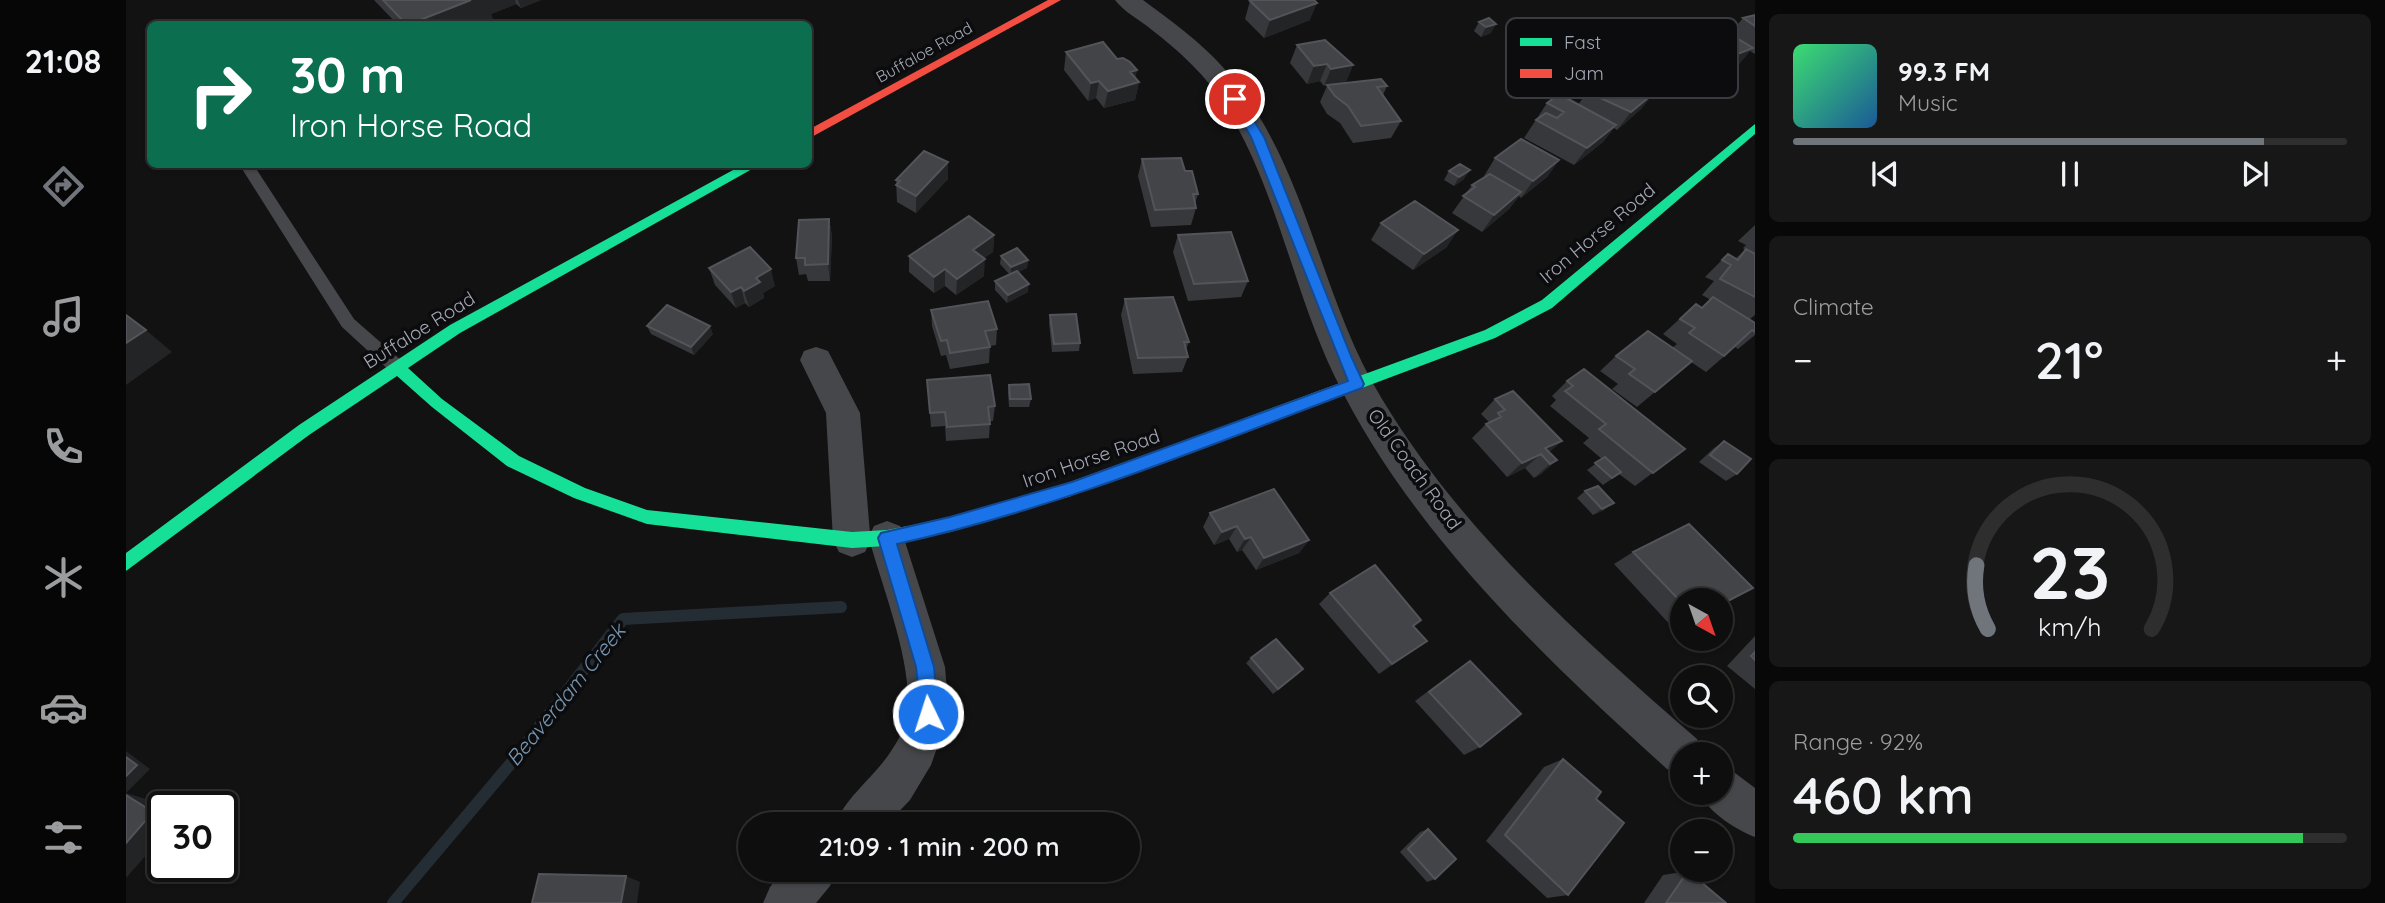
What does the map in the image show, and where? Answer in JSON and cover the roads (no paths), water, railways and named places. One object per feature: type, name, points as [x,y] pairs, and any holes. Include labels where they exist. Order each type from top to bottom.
[{"type":"street","name":"Buffaloe Road","points":[[812,133],[1056,0]]},
{"type":"street","name":"Old Coach Road","points":[[1127,0],[1198,57],[1241,109],[1258,137],[1343,356],[1370,410],[1486,565],[1570,652],[1670,743]]},
{"type":"street","name":"Iron Horse Road","points":[[397,367],[437,403],[513,461],[580,493],[647,517],[869,539],[950,525],[1073,489],[1490,334],[1546,304],[1755,128]]},
{"type":"street","name":"Buffaloe Road","points":[[126,563],[226,485],[455,329],[748,168]]},
{"type":"street","points":[[816,360],[844,413],[869,539],[925,667],[928,714],[916,750],[895,785],[869,812]]},
{"type":"street","points":[[1733,798],[1755,815]]},
{"type":"street","points":[[786,903],[804,882]]},
{"type":"lane","points":[[249,168],[348,323],[397,367]]},
{"type":"waterway","name":"Beaverdam Creek","points":[[393,903],[512,762],[623,619],[841,607]]}]
